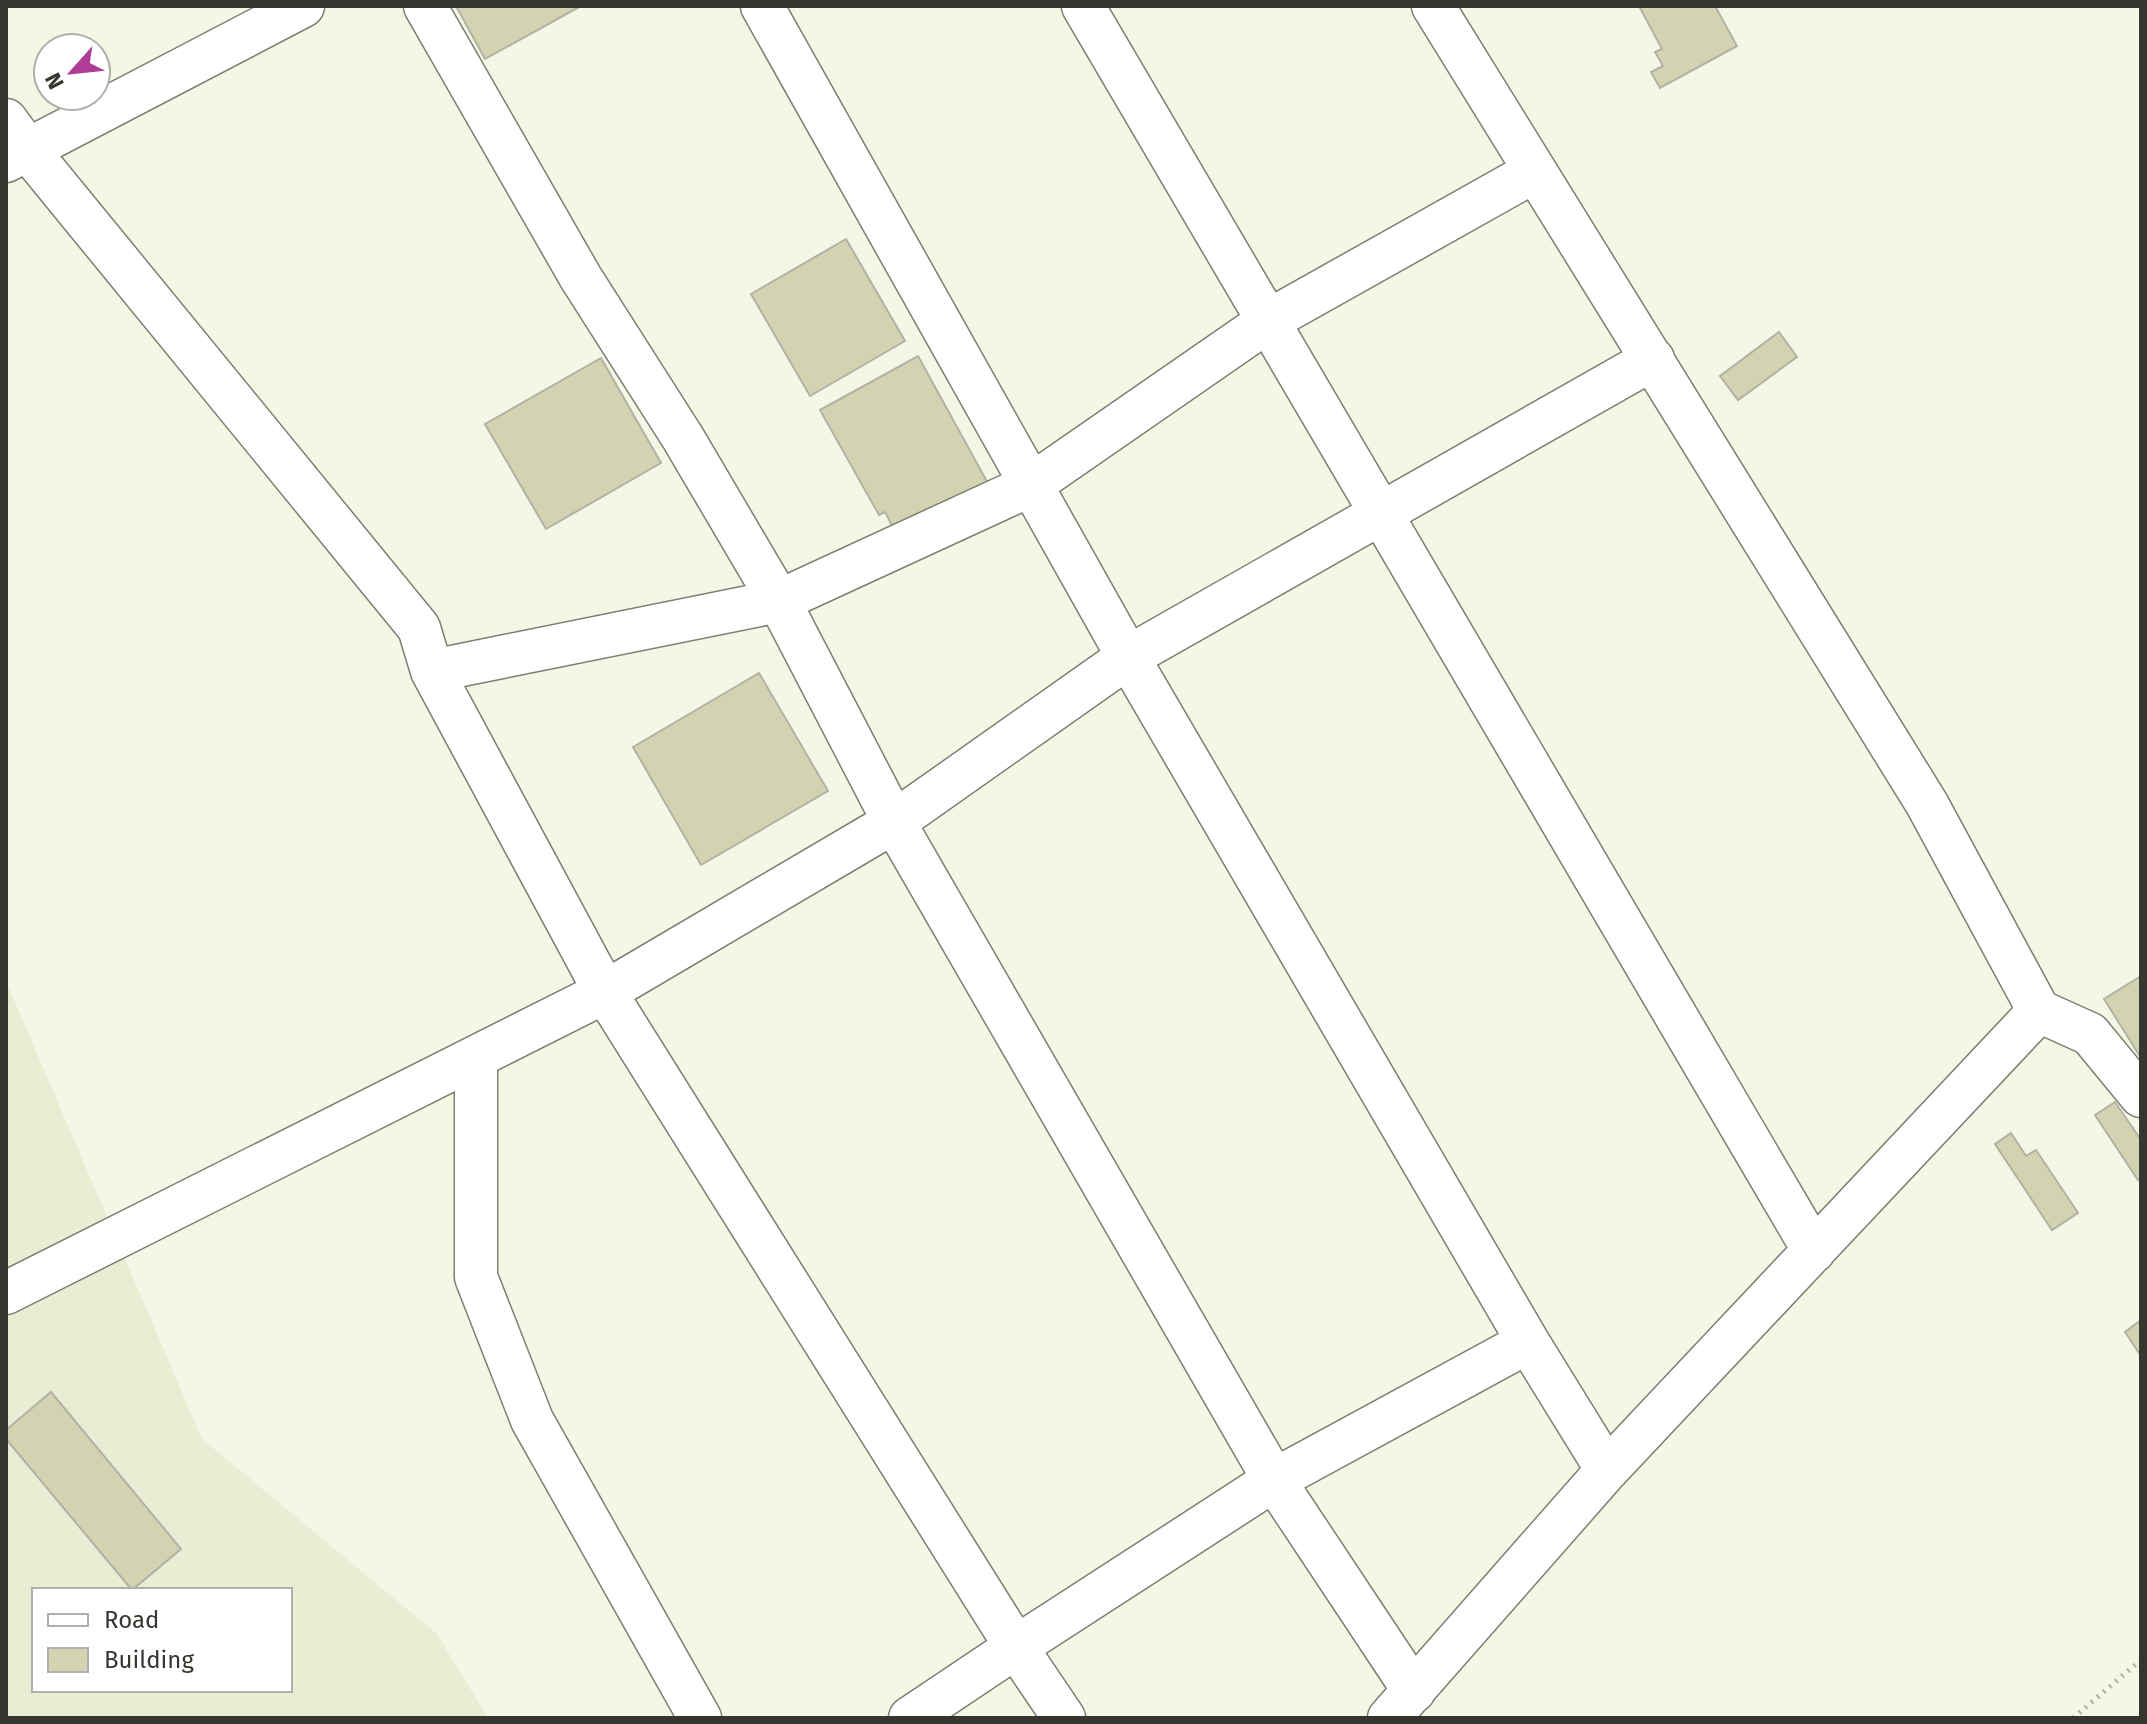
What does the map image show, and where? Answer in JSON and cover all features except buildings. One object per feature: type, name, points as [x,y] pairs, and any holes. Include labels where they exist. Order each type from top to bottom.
[{"type":"street","points":[[303,6],[13,143],[419,628],[432,671],[605,992],[1016,1647],[1064,1718]]},
{"type":"street","points":[[425,6],[581,278],[683,438],[779,601],[894,822],[1402,1704],[1607,1470],[2039,1011]]},
{"type":"street","points":[[762,6],[1128,657],[1528,1342],[1607,1470]]},
{"type":"street","points":[[1083,6],[1814,1251]]},
{"type":"street","points":[[1433,6],[1927,804],[2039,1011],[2090,1034],[2141,1096]]},
{"type":"street","points":[[432,671],[779,601],[1031,485],[1268,321],[1535,171]]},
{"type":"street","points":[[6,1293],[605,992],[894,822],[1128,657],[1653,359]]},
{"type":"street","points":[[476,1057],[476,1277],[532,1420],[700,1718]]},
{"type":"street","points":[[910,1718],[1274,1480],[1528,1342]]},
{"type":"path","points":[[2073,1718],[2141,1660]]},
{"type":"shaded area","points":[[6,981],[202,1439],[437,1634],[488,1718],[6,1718]]}]
